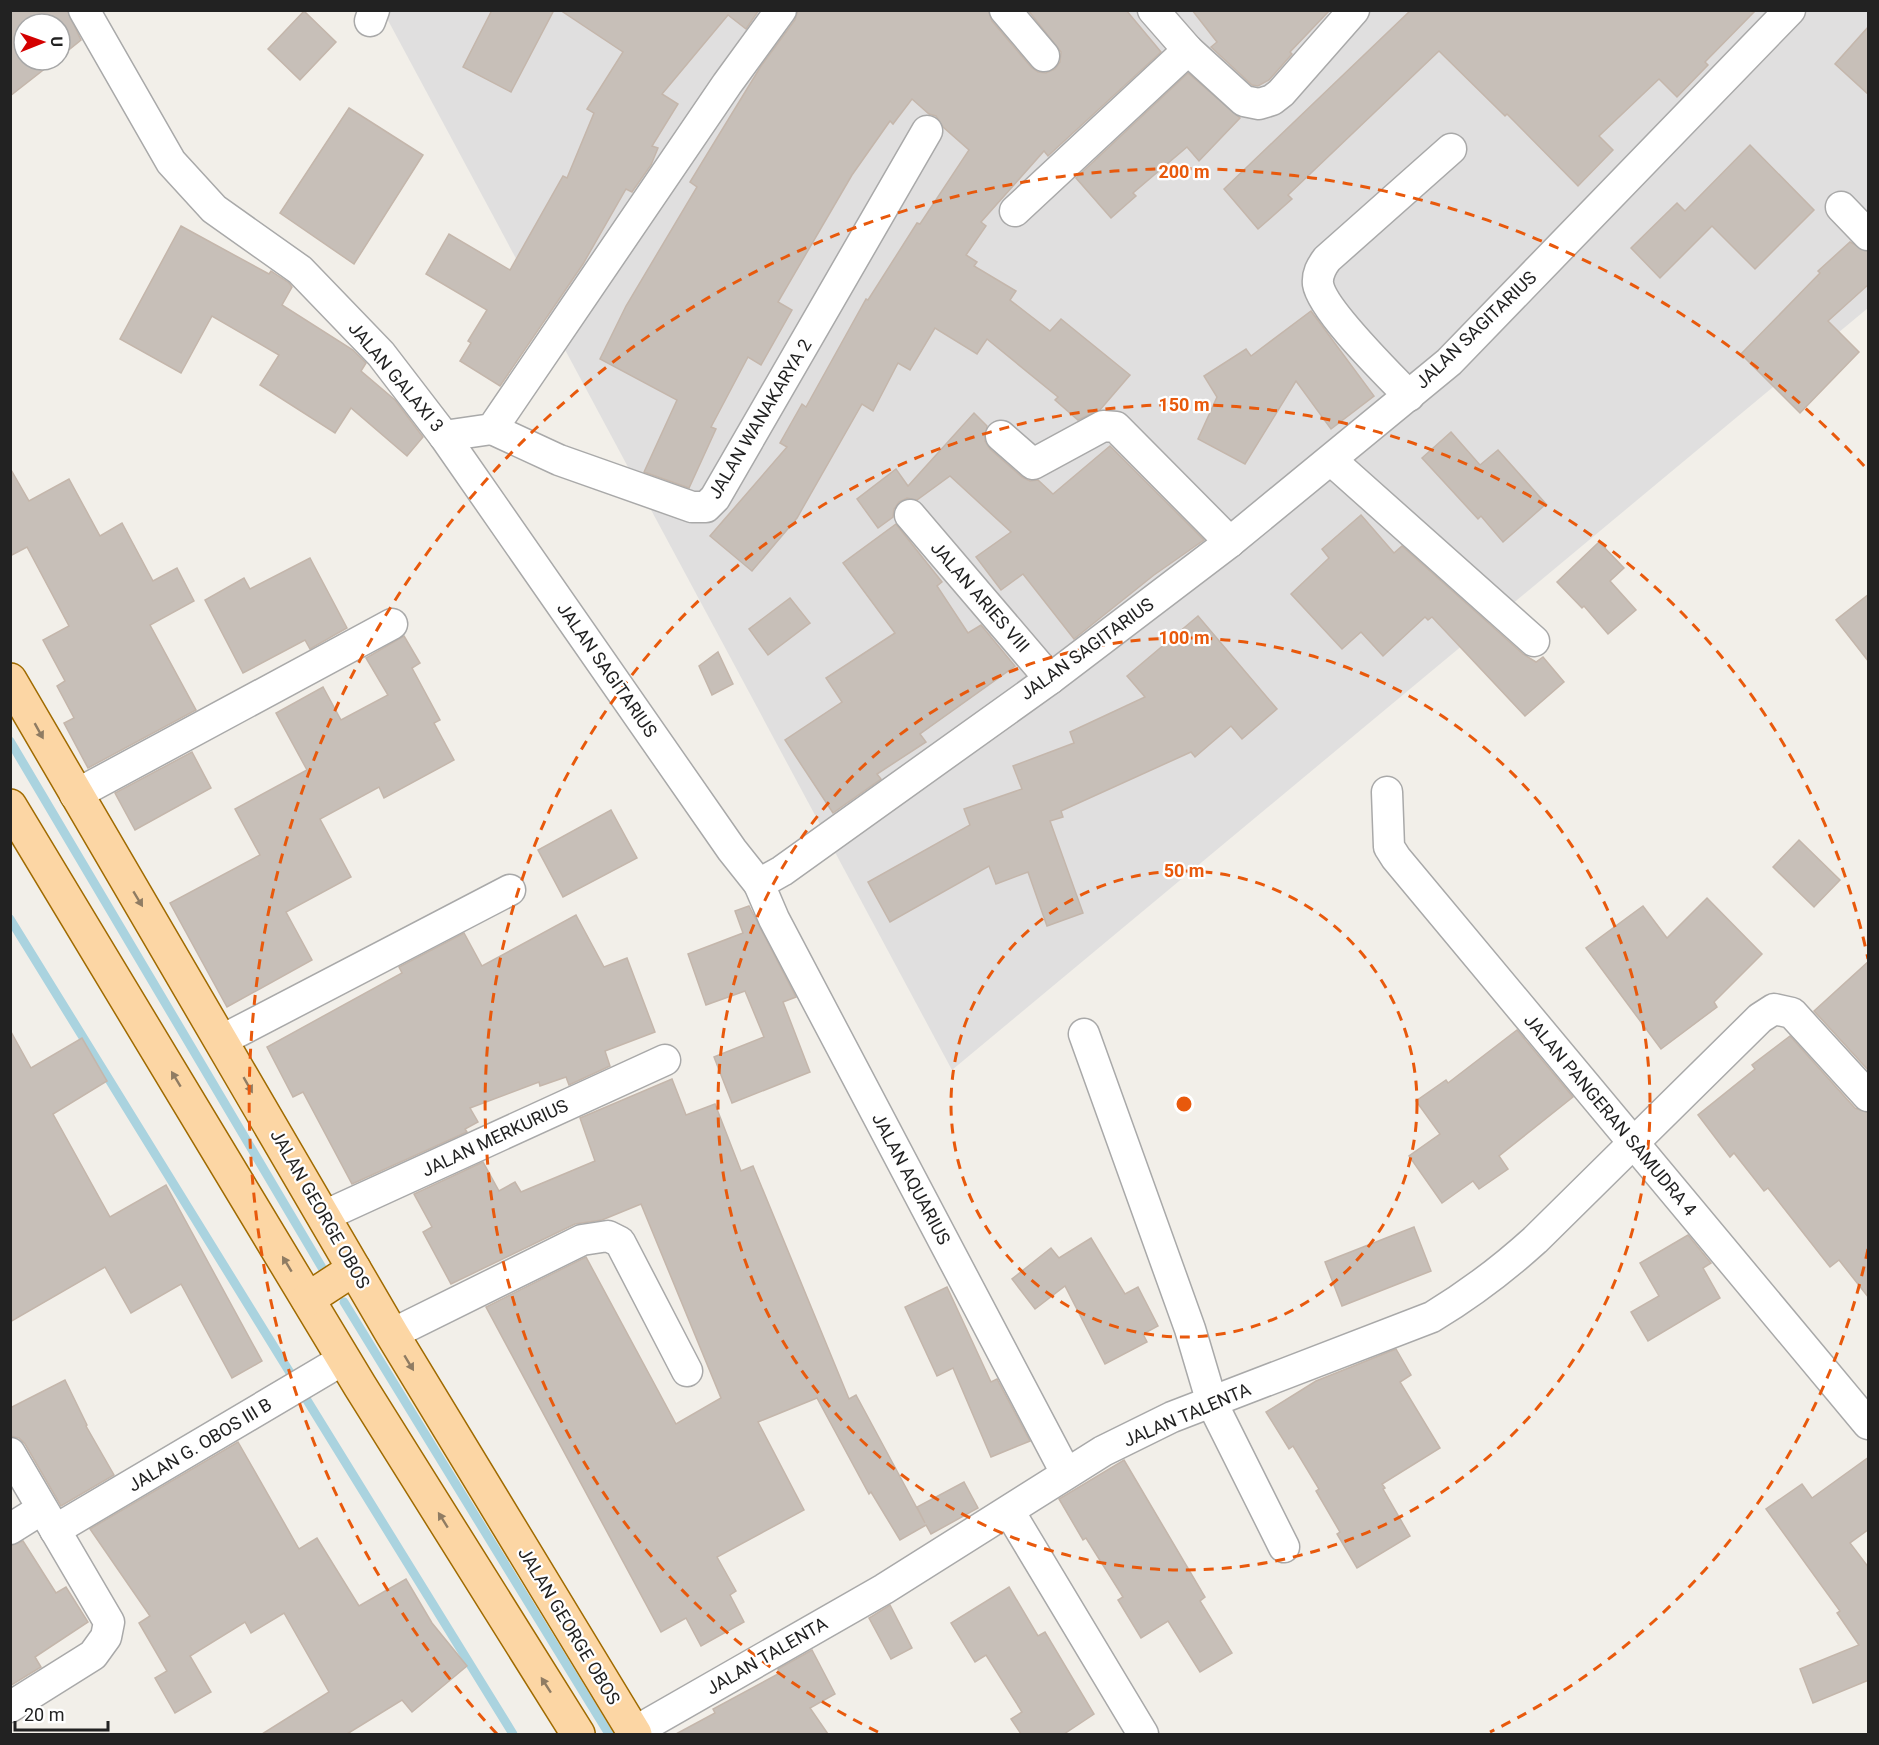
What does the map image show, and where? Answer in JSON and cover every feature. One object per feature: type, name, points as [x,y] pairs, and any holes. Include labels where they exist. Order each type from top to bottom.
[{"type":"main road","name":"JALAN GEORGE OBOS","points":[[10,680],[392,1335],[635,1733]]},
{"type":"main road","points":[[10,806],[344,1359],[578,1734]]},
{"type":"main road","points":[[308,1299],[354,1269]]},
{"type":"street","name":"JALAN GALAXI 3","points":[[84,10],[171,162],[214,209],[300,270],[381,354],[444,436],[492,429]]},
{"type":"street","points":[[492,429],[727,84],[781,10]]},
{"type":"street","points":[[1005,10],[1044,56]]},
{"type":"street","points":[[1153,10],[1188,50],[1244,101],[1259,104],[1272,100],[1281,93],[1354,10]]},
{"type":"street","name":"JALAN SAGITARIUS","points":[[444,436],[732,850],[759,884],[790,866],[1050,679],[1230,542],[1409,396],[1449,362],[1790,10]]},
{"type":"street","points":[[1015,211],[1188,50]]},
{"type":"street","name":"JALAN WANAKARYA 2","points":[[492,429],[570,464],[692,507],[706,507],[715,498],[927,131]]},
{"type":"street","points":[[1409,396],[1361,346],[1325,300],[1318,286],[1318,274],[1327,259],[1451,149]]},
{"type":"street","points":[[1841,207],[1869,235]]},
{"type":"street","points":[[1001,436],[1033,464],[1103,426],[1116,427],[1230,542]]},
{"type":"street","points":[[1331,460],[1534,641]]},
{"type":"street","name":"JALAN ARIES VIII","points":[[910,515],[1050,679]]},
{"type":"street","points":[[75,795],[392,624]]},
{"type":"street","name":"JALAN PANGERAN SAMUDRA 4","points":[[1387,792],[1389,847],[1396,858],[1634,1143],[1865,1414]]},
{"type":"street","name":"JALAN AQUARIUS","points":[[759,884],[774,919],[1066,1473]]},
{"type":"street","points":[[222,1040],[510,891]]},
{"type":"street","name":"JALAN TALENTA","points":[[635,1733],[884,1589],[1103,1451],[1172,1417],[1432,1317],[1503,1269],[1760,1018],[1774,1009],[1792,1013],[1869,1096]]},
{"type":"street","points":[[1084,1034],[1190,1329],[1212,1403],[1284,1547]]},
{"type":"street","name":"JALAN MERKURIUS","points":[[324,1216],[665,1060]]},
{"type":"street","points":[[392,1335],[582,1240],[608,1236],[620,1242],[687,1371]]},
{"type":"street","name":"JALAN G. OBOS III B","points":[[10,1529],[48,1520],[344,1359]]},
{"type":"street","points":[[10,1453],[48,1520],[105,1611],[109,1622],[106,1637],[93,1654],[10,1707]]},
{"type":"street","points":[[1009,1511],[1143,1734]]},
{"type":"shaded area","points":[[383,11],[1868,11],[1868,308],[952,1070]]},
{"type":"building","points":[[10,10],[67,10],[68,12],[12,12],[12,72],[41,72],[10,96]]},
{"type":"building","points":[[492,10],[554,10],[511,92],[463,67]]},
{"type":"building","points":[[560,10],[759,10],[746,29],[728,15],[662,94],[678,104],[652,146],[658,148],[651,165],[632,192],[626,189],[583,264],[500,386],[460,361],[471,343],[468,341],[487,310],[426,274],[449,234],[510,270],[563,176],[567,178],[594,113],[587,109],[623,52]]},
{"type":"building","points":[[798,10],[988,10],[992,21],[1031,67],[1038,72],[1046,73],[1055,69],[1060,62],[1061,52],[1028,10],[1126,10],[1161,52],[1048,156],[1044,151],[981,222],[986,226],[966,255],[977,262],[974,266],[1016,291],[1010,300],[1050,331],[1061,319],[1130,375],[1100,410],[1078,420],[1055,400],[1058,397],[987,339],[977,354],[935,328],[910,370],[898,363],[873,411],[862,404],[797,518],[752,571],[710,536],[787,447],[780,443],[802,404],[806,407],[866,299],[868,300],[917,223],[920,224],[969,150],[943,127],[936,116],[929,114],[912,99],[893,124],[890,121],[852,175],[778,302],[792,310],[761,365],[748,357],[711,427],[716,429],[689,488],[644,472],[677,400],[600,359],[626,306],[697,187],[690,182],[761,66],[795,20]]},
{"type":"building","points":[[1192,10],[1330,10],[1290,52],[1292,54],[1269,80],[1258,86],[1252,85],[1211,47],[1217,42]]},
{"type":"building","points":[[1411,10],[1756,10],[1705,62],[1708,65],[1677,97],[1659,79],[1599,136],[1613,150],[1578,186],[1507,114],[1505,116],[1439,51],[1288,195],[1292,199],[1258,229],[1224,189]]},
{"type":"building","points":[[304,11],[336,42],[300,80],[268,49]]},
{"type":"building","points":[[72,21],[81,40],[72,47]]},
{"type":"building","points":[[1869,26],[1869,95],[1835,64]]},
{"type":"building","points":[[1188,73],[1240,118],[1199,161],[1187,147],[1133,193],[1136,196],[1111,218],[1076,178]]},
{"type":"building","points":[[349,108],[423,155],[354,264],[280,213]]},
{"type":"building","points":[[1750,145],[1814,210],[1755,269],[1712,226],[1660,278],[1631,248],[1677,203],[1685,211]]},
{"type":"building","points":[[181,226],[269,274],[271,271],[289,283],[292,287],[282,305],[353,350],[366,363],[361,371],[395,400],[423,437],[407,456],[351,408],[335,433],[260,385],[279,355],[212,316],[181,373],[120,339]]},
{"type":"building","points":[[1850,242],[1869,252],[1869,284],[1828,321],[1859,352],[1800,413],[1741,354],[1820,273],[1818,271]]},
{"type":"building","points":[[1311,311],[1374,396],[1331,429],[1296,381],[1245,464],[1198,439],[1217,397],[1204,376],[1246,349],[1251,356]]},
{"type":"building","points":[[974,413],[987,426],[985,441],[990,449],[1022,477],[1030,481],[1038,480],[1053,494],[1110,446],[1204,540],[1154,575],[1074,639],[1023,574],[1001,590],[976,557],[1011,532],[950,476],[917,500],[907,498],[899,502],[894,509],[893,517],[878,528],[857,499],[896,469],[908,486]]},
{"type":"building","points":[[1451,432],[1480,465],[1498,450],[1546,504],[1503,542],[1481,516],[1478,519],[1422,458]]},
{"type":"building","points":[[10,468],[29,501],[69,479],[100,536],[122,523],[153,581],[177,568],[194,601],[150,625],[196,710],[88,768],[64,723],[74,718],[57,686],[65,681],[43,640],[69,626],[27,547],[10,556]]},
{"type":"building","points":[[1361,515],[1394,553],[1402,546],[1523,654],[1536,662],[1543,657],[1564,682],[1525,716],[1432,617],[1428,620],[1425,617],[1383,656],[1361,632],[1342,649],[1291,594],[1329,558],[1322,549]]},
{"type":"building","points":[[896,524],[942,582],[937,586],[968,633],[981,625],[1015,666],[920,734],[926,742],[877,774],[881,779],[833,813],[785,740],[842,702],[826,678],[895,633],[843,563]]},
{"type":"building","points":[[1599,542],[1624,568],[1610,581],[1636,610],[1608,634],[1584,606],[1582,608],[1557,582]]},
{"type":"building","points":[[310,558],[347,628],[310,649],[305,640],[243,673],[205,600],[244,578],[250,589]]},
{"type":"building","points":[[1869,594],[1869,662],[1836,620]]},
{"type":"building","points":[[790,598],[810,623],[768,655],[749,629]]},
{"type":"building","points":[[1198,616],[1277,709],[1242,739],[1231,726],[1195,757],[1191,752],[1061,811],[1063,817],[1050,821],[1083,913],[1047,926],[1028,872],[996,884],[989,866],[890,922],[868,882],[970,825],[964,809],[1022,789],[1013,766],[1074,743],[1070,732],[1145,697],[1127,676]]},
{"type":"building","points":[[404,636],[420,663],[412,668],[440,720],[434,723],[454,760],[384,798],[379,787],[320,819],[351,877],[286,912],[312,960],[227,1007],[170,903],[260,855],[235,809],[307,770],[276,713],[323,687],[341,720],[388,695],[366,658]]},
{"type":"building","points":[[718,652],[733,684],[712,695],[699,666]]},
{"type":"building","points":[[192,752],[211,788],[135,830],[115,793]]},
{"type":"building","points":[[611,810],[637,858],[563,897],[538,850]]},
{"type":"building","points":[[1799,840],[1840,880],[1814,907],[1773,867]]},
{"type":"building","points":[[1707,898],[1762,954],[1714,1002],[1717,1007],[1661,1049],[1586,948],[1643,906],[1667,938]]},
{"type":"building","points":[[749,906],[796,997],[783,1002],[810,1072],[732,1103],[714,1057],[764,1037],[745,991],[706,1005],[688,954],[743,933],[735,911]]},
{"type":"building","points":[[576,915],[604,967],[627,958],[655,1032],[605,1051],[610,1066],[569,1085],[566,1077],[540,1086],[539,1082],[470,1108],[478,1122],[465,1129],[467,1132],[352,1184],[303,1092],[293,1097],[267,1047],[402,973],[399,967],[464,933],[482,966]]},
{"type":"building","points":[[1869,961],[1869,1071],[1814,1011]]},
{"type":"building","points":[[10,1030],[31,1068],[82,1038],[107,1081],[53,1114],[110,1217],[166,1185],[262,1361],[232,1378],[181,1284],[131,1313],[105,1267],[10,1322]]},
{"type":"building","points":[[1517,1030],[1573,1097],[1499,1156],[1508,1169],[1479,1189],[1473,1181],[1442,1203],[1409,1156],[1440,1134],[1416,1101],[1446,1080],[1448,1083]]},
{"type":"building","points":[[1790,1036],[1855,1108],[1869,1113],[1869,1298],[1839,1260],[1830,1267],[1768,1188],[1764,1191],[1734,1153],[1730,1157],[1698,1115],[1755,1069],[1752,1065]]},
{"type":"building","points":[[672,1079],[686,1115],[715,1104],[741,1171],[753,1166],[849,1399],[856,1395],[925,1523],[917,1507],[964,1482],[978,1508],[931,1534],[926,1525],[900,1540],[871,1492],[869,1494],[817,1398],[758,1422],[804,1510],[717,1557],[736,1591],[730,1595],[744,1622],[701,1646],[686,1618],[661,1632],[486,1307],[586,1257],[676,1424],[721,1398],[641,1204],[602,1220],[575,1224],[451,1284],[423,1232],[432,1227],[414,1194],[483,1162],[499,1191],[515,1182],[521,1192],[595,1161],[580,1118]]},
{"type":"building","points":[[1414,1227],[1431,1271],[1342,1306],[1325,1262]]},
{"type":"building","points":[[1688,1235],[1711,1263],[1703,1268],[1720,1298],[1648,1341],[1631,1312],[1659,1296],[1640,1263]]},
{"type":"building","points":[[1091,1238],[1125,1294],[1138,1287],[1158,1326],[1143,1334],[1147,1342],[1105,1364],[1065,1286],[1035,1309],[1012,1279],[1051,1248],[1059,1258]]},
{"type":"building","points":[[947,1287],[991,1382],[997,1379],[1030,1441],[991,1457],[953,1368],[937,1376],[905,1307]]},
{"type":"building","points":[[1396,1349],[1411,1375],[1400,1382],[1440,1448],[1382,1484],[1410,1536],[1357,1568],[1337,1534],[1340,1532],[1316,1491],[1319,1489],[1293,1446],[1289,1449],[1266,1412],[1316,1381]]},
{"type":"building","points":[[65,1380],[86,1426],[114,1475],[61,1506],[25,1444],[19,1438],[10,1436],[10,1408]]},
{"type":"building","points":[[238,1442],[299,1549],[317,1538],[359,1606],[406,1579],[432,1623],[467,1666],[412,1712],[402,1700],[347,1734],[262,1734],[329,1692],[284,1613],[251,1633],[245,1622],[190,1656],[211,1692],[175,1713],[155,1678],[167,1671],[139,1623],[150,1616],[90,1529]]},
{"type":"building","points":[[1869,1457],[1869,1529],[1850,1543],[1869,1568],[1869,1680],[1813,1703],[1800,1669],[1859,1645],[1837,1613],[1840,1611],[1766,1509],[1802,1484],[1812,1498]]},
{"type":"building","points":[[1124,1460],[1205,1597],[1200,1601],[1232,1653],[1200,1672],[1168,1621],[1141,1638],[1118,1600],[1123,1597],[1086,1538],[1083,1540],[1059,1499]]},
{"type":"building","points":[[23,1541],[56,1593],[66,1587],[88,1622],[35,1657],[41,1667],[10,1686],[10,1546]]},
{"type":"building","points":[[1009,1587],[1038,1636],[1045,1632],[1094,1714],[1064,1734],[1021,1734],[1011,1719],[1022,1712],[986,1655],[975,1662],[951,1623]]},
{"type":"building","points":[[890,1605],[912,1648],[891,1659],[869,1618]]},
{"type":"building","points":[[812,1650],[835,1694],[810,1708],[828,1734],[676,1734],[715,1713],[713,1709],[780,1673],[778,1669]]},
{"type":"waterway","points":[[10,741],[324,1271]]},
{"type":"waterway","points":[[10,919],[513,1734]]},
{"type":"waterway","points":[[344,1302],[609,1734]]}]
